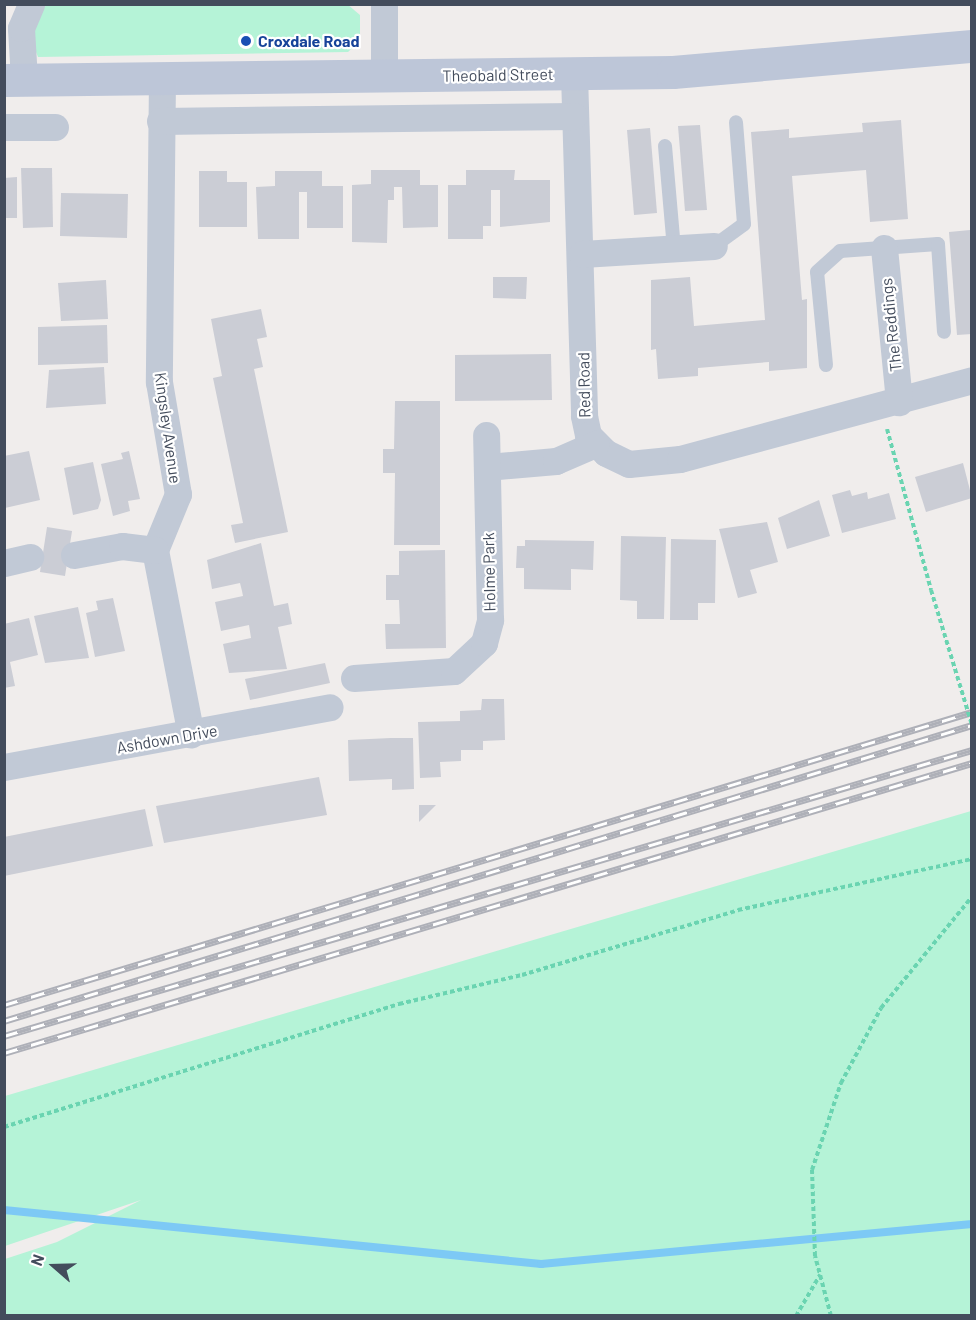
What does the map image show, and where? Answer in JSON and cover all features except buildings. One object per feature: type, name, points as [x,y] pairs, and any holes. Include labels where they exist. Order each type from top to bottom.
[{"type":"street","name":"Theobald Street","points":[[30,4],[21,28],[14,79],[574,74],[845,61],[972,46]]},
{"type":"street","points":[[384,4],[384,77]]},
{"type":"street","name":"Red Road","points":[[574,74],[574,116],[582,254],[584,416],[595,444]]},
{"type":"street","name":"Kingsley Avenue","points":[[155,550],[178,494],[159,382],[162,78]]},
{"type":"street","points":[[160,121],[574,116]]},
{"type":"street","points":[[4,128],[56,127]]},
{"type":"street","points":[[582,254],[714,246]]},
{"type":"street","name":"The Reddings","points":[[884,248],[892,412]]},
{"type":"street","points":[[487,467],[556,461],[595,444],[629,464],[680,459],[892,412],[972,380]]},
{"type":"street","name":"Holme Park","points":[[354,678],[454,671],[484,643],[490,620],[486,435]]},
{"type":"street","points":[[74,555],[122,546],[155,550],[191,735]]},
{"type":"street","points":[[4,563],[30,557]]},
{"type":"street","name":"Ashdown Drive","points":[[4,767],[191,735],[330,707]]},
{"type":"lane","points":[[714,246],[744,224],[736,122]]},
{"type":"lane","points":[[665,146],[674,248]]},
{"type":"lane","points":[[826,365],[817,272],[840,251],[938,244],[944,332]]},
{"type":"path","points":[[892,412],[931,590],[972,724]]},
{"type":"path","points":[[4,1127],[399,1004],[522,975],[738,909],[972,859]]},
{"type":"path","points":[[831,1316],[811,1218],[812,1170],[841,1083],[881,1008],[972,897]]},
{"type":"path","points":[[795,1316],[821,1275]]},
{"type":"green space","points":[[347,4],[360,15],[360,41],[348,52],[38,57],[32,42],[33,15],[47,5]]},
{"type":"green space","points":[[971,811],[971,1315],[5,1315],[5,1259],[57,1242],[141,1200],[5,1246],[5,1096]]},
{"type":"waterway","points":[[4,1210],[541,1264],[972,1224]]},
{"type":"railway","points":[[4,1005],[972,712]]},
{"type":"railway","points":[[4,1021],[972,725]]},
{"type":"railway","points":[[4,1036],[972,750]]},
{"type":"railway","points":[[4,1053],[972,763]]},
{"type":"place","name":"Croxdale Road","points":[[246,41]]}]
